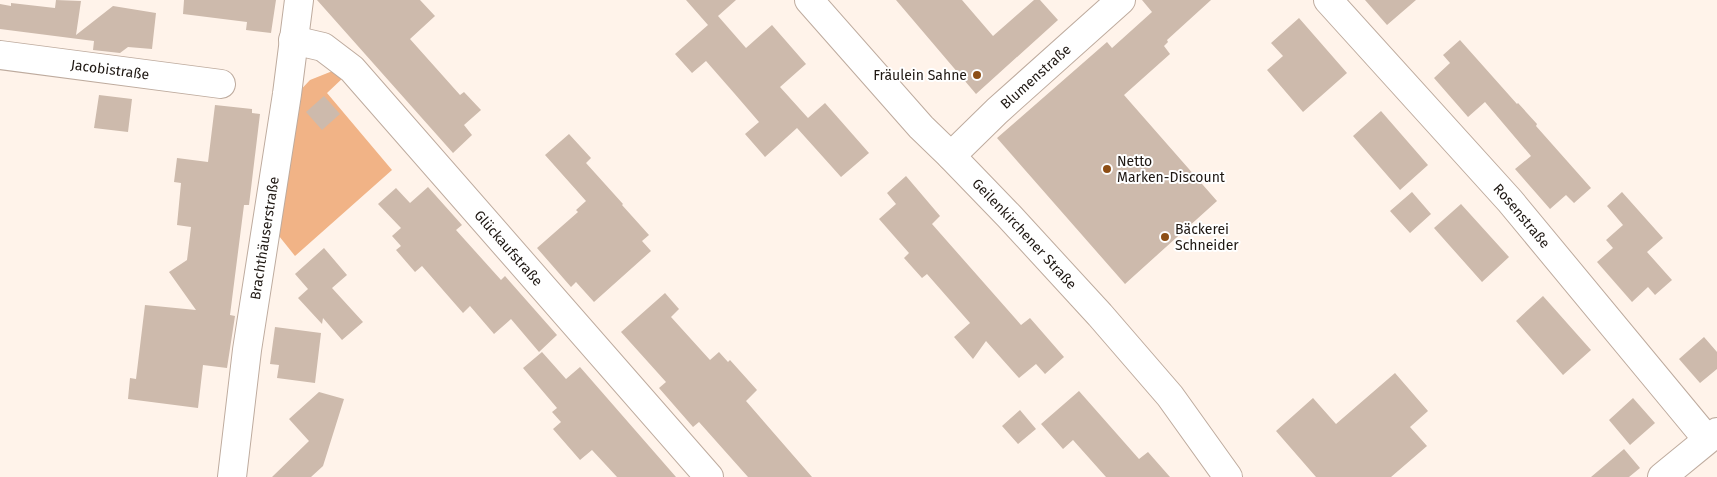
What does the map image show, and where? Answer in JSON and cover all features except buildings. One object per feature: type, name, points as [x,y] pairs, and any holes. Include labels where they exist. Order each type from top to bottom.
[{"type":"street","name":"Brachthäuserstraße","points":[[232,477],[246,350],[287,94],[299,0]]},
{"type":"street","name":"Geilenkirchener Straße","points":[[809,0],[921,128],[1010,216],[1100,314],[1170,396],[1228,477]]},
{"type":"street","name":"Blumenstraße","points":[[951,156],[997,111],[1121,0]]},
{"type":"street","name":"Rosenstraße","points":[[1328,0],[1510,201],[1712,436]]},
{"type":"street","name":"Glückaufstraße","points":[[293,40],[324,47],[352,69],[709,477]]},
{"type":"street","name":"Jacobistraße","points":[[0,55],[221,84]]},
{"type":"street","points":[[1662,477],[1712,436]]},
{"type":"shaded area","points":[[335,70],[345,76],[327,93],[392,170],[295,256],[275,231],[294,97],[310,80]]},
{"type":"place","name":"Fräulein Sahne","points":[[977,75]]},
{"type":"place","name":"Netto Marken-Discount","points":[[1107,169]]},
{"type":"place","name":"Bäckerei Schneider","points":[[1165,237]]}]
